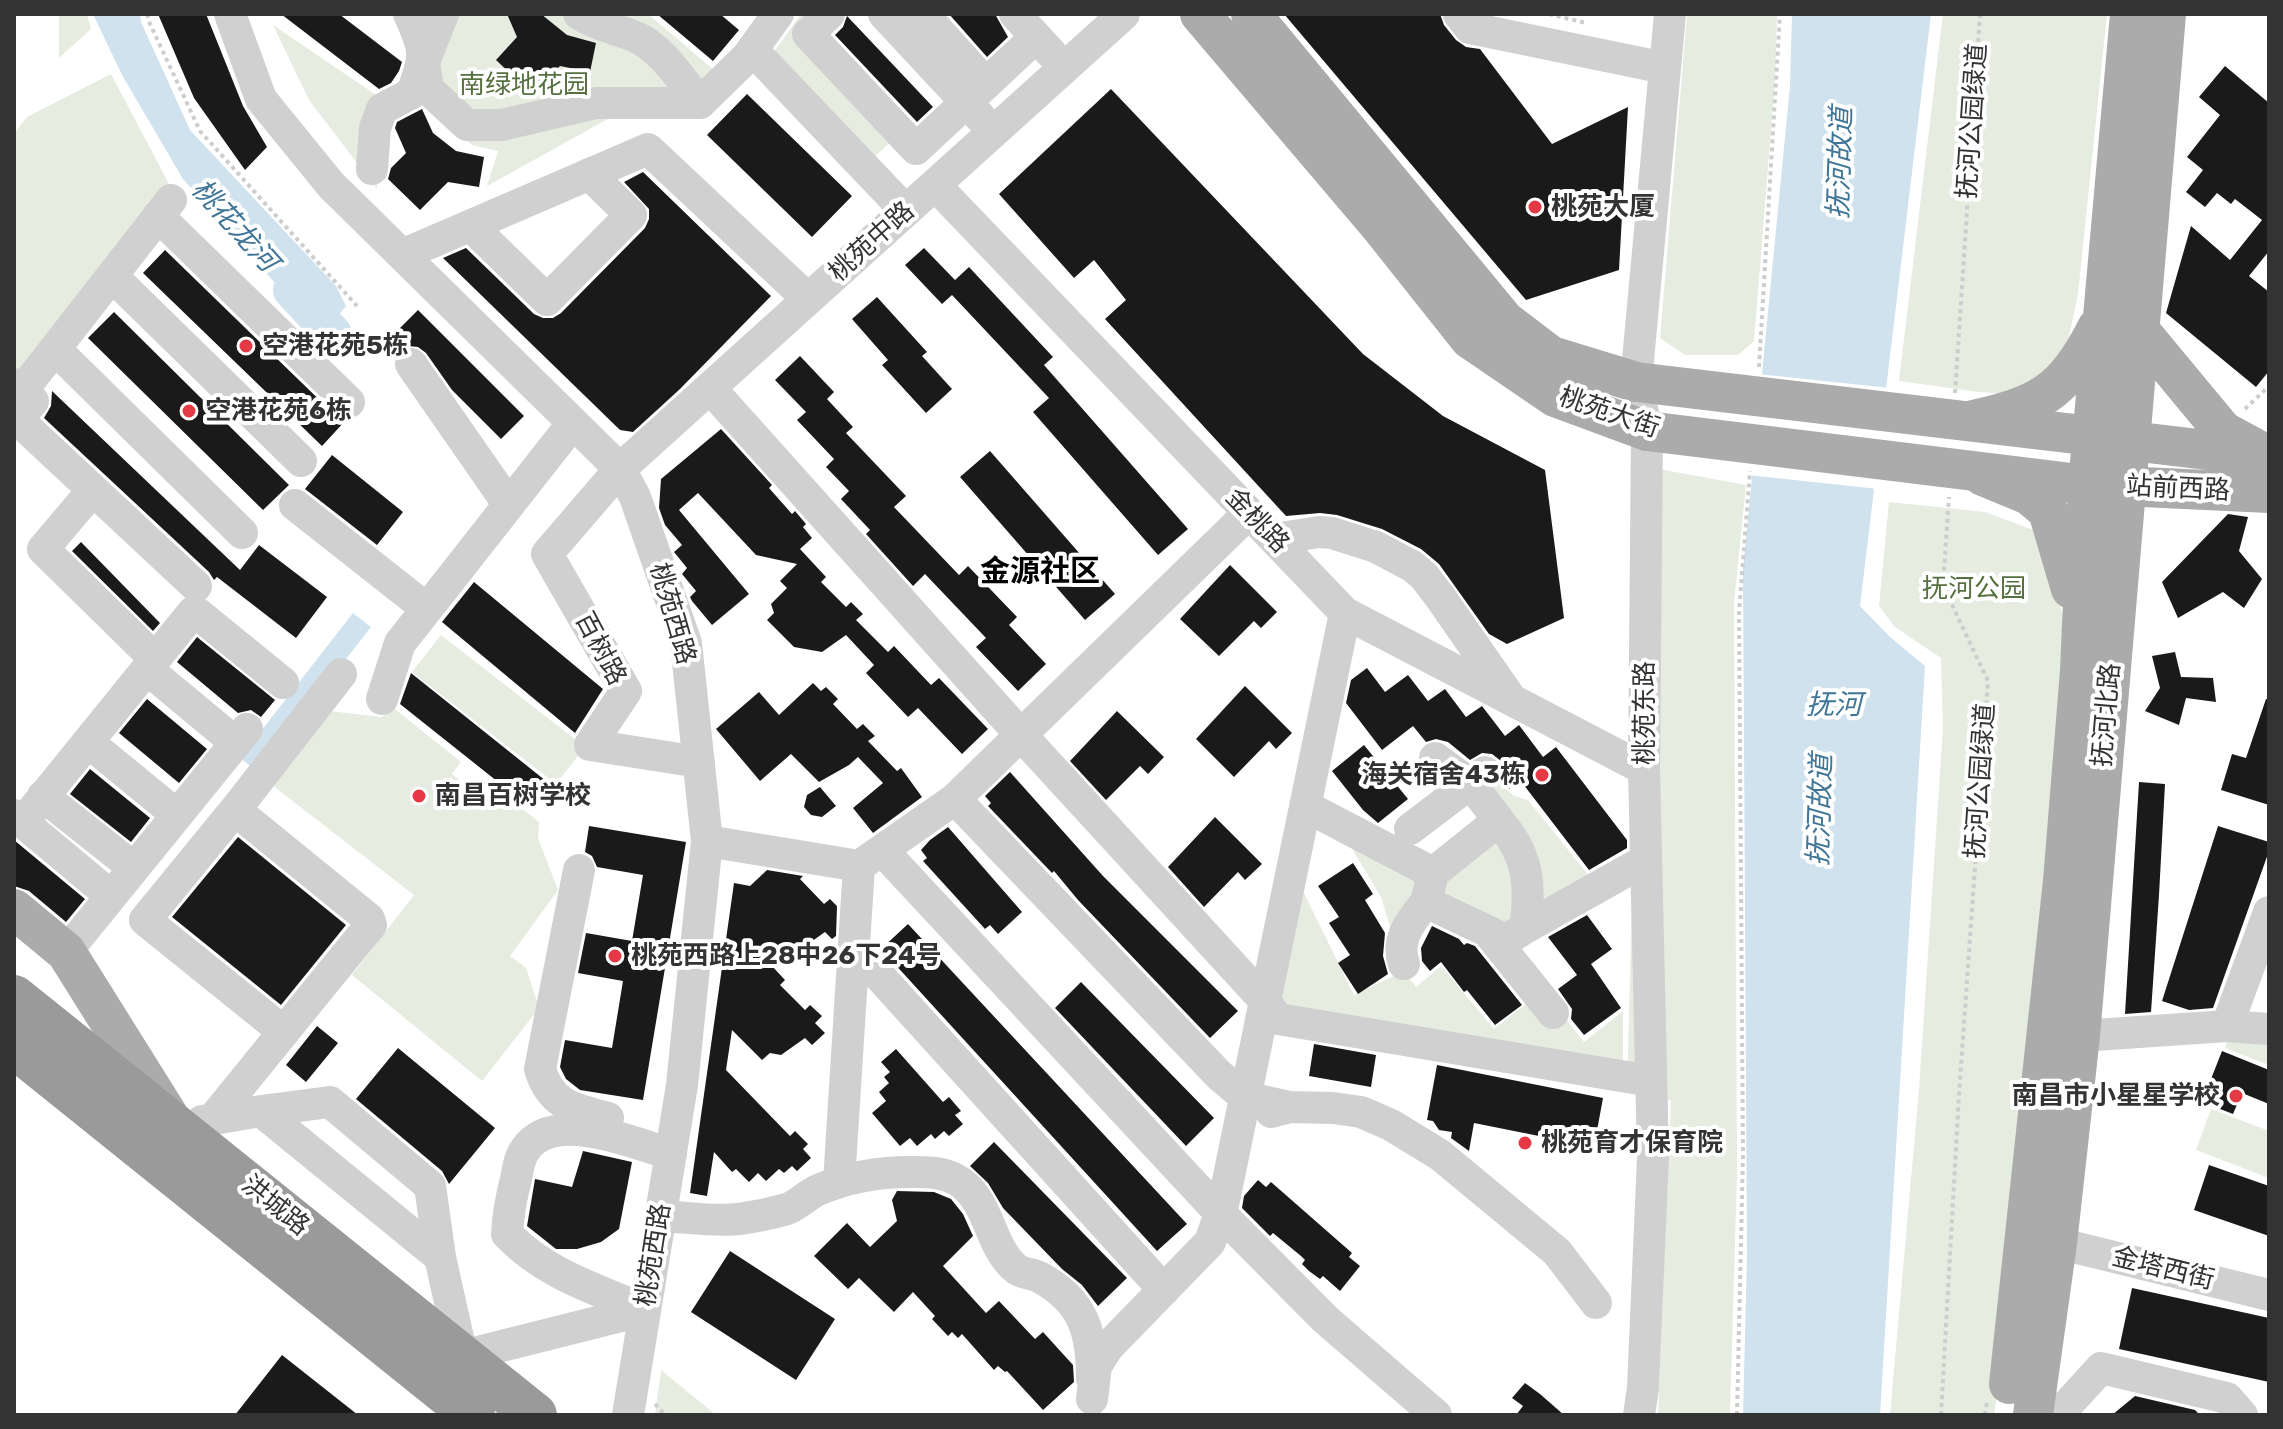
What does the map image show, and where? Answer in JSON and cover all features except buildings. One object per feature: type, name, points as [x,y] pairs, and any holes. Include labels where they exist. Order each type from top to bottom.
[{"type":"highway","name":"洪城路","points":[[14,997],[194,1122],[462,1356],[535,1415]]},
{"type":"highway","name":"洪城路","points":[[14,1046],[473,1415]]},
{"type":"main road","name":"桃苑大街","points":[[1200,14],[1381,227],[1470,339],[1555,397],[1647,431],[1958,481],[2107,486]]},
{"type":"main road","name":"桃苑大街","points":[[1251,14],[1505,321],[1551,356],[1636,382],[1960,410],[2092,436]]},
{"type":"main road","name":"抚河北路","points":[[2033,1415],[2057,1243],[2080,1036],[2107,486],[2092,436],[2130,14]]},
{"type":"main road","name":"抚河北路","points":[[2006,1415],[2063,881],[2082,629],[2107,486],[2131,441],[2166,14]]},
{"type":"main road","points":[[1960,410],[2010,412],[2049,394],[2081,360],[2103,318]]},
{"type":"main road","points":[[2140,331],[2223,431],[2269,457]]},
{"type":"main road","name":"站前西路","points":[[2092,436],[2269,457]]},
{"type":"main road","points":[[1958,481],[2029,495],[2048,511],[2082,629]]},
{"type":"main road","name":"站前西路","points":[[2107,486],[2269,493]]},
{"type":"main road","points":[[14,909],[66,952],[194,1122]]},
{"type":"street","name":"桃苑西路","points":[[230,14],[261,99],[331,185],[620,469],[635,497],[686,643],[707,841],[682,1085],[628,1415]]},
{"type":"street","points":[[409,14],[420,38],[428,89],[467,125],[502,125],[596,103],[700,103],[747,57],[763,31],[906,211]]},
{"type":"street","points":[[372,169],[375,128],[382,109],[412,93],[443,14]]},
{"type":"street","points":[[579,14],[614,31],[632,26],[700,103]]},
{"type":"street","points":[[829,14],[808,34],[916,149],[976,93],[1026,25],[1065,67]]},
{"type":"street","points":[[884,14],[976,93]]},
{"type":"street","points":[[923,14],[976,93],[993,132]]},
{"type":"street","name":"桃苑中路","points":[[620,469],[1124,14]]},
{"type":"street","points":[[1459,14],[1470,28],[1665,68]]},
{"type":"street","name":"桃苑东路","points":[[1639,1415],[1643,1388],[1653,1157],[1644,769],[1647,431],[1636,382],[1670,14]]},
{"type":"street","points":[[402,255],[648,149],[808,299]]},
{"type":"street","points":[[471,226],[547,300],[631,215],[589,174]]},
{"type":"street","name":"金桃路","points":[[935,185],[1345,613],[1644,769]]},
{"type":"street","points":[[196,586],[17,419],[33,401],[18,387],[55,349],[165,208],[349,402]]},
{"type":"street","points":[[112,276],[301,461]]},
{"type":"street","points":[[55,349],[242,533]]},
{"type":"street","points":[[411,364],[509,505]]},
{"type":"street","points":[[710,388],[1278,1019],[1651,1081]]},
{"type":"street","points":[[382,699],[400,643],[573,423]]},
{"type":"street","name":"百树路","points":[[620,469],[547,554],[626,691],[590,745],[699,762]]},
{"type":"street","points":[[66,952],[241,736],[148,661],[43,549],[93,490]]},
{"type":"street","points":[[295,505],[427,609]]},
{"type":"street","points":[[839,1182],[854,948],[870,858],[955,799],[1249,513]]},
{"type":"street","points":[[1274,539],[1332,533],[1376,547],[1412,566],[1440,597],[1512,700]]},
{"type":"street","points":[[111,896],[18,818],[43,796],[148,661],[195,612],[283,683]]},
{"type":"street","points":[[1093,1407],[1096,1366],[1108,1347],[1210,1242],[1220,1213],[1345,613]]},
{"type":"street","points":[[284,1032],[145,920],[341,674]]},
{"type":"street","points":[[88,742],[177,815]]},
{"type":"street","points":[[1435,758],[1477,778],[1502,825],[1519,847],[1530,895],[1525,928]]},
{"type":"street","points":[[1410,829],[1477,778]]},
{"type":"street","points":[[43,796],[134,868]]},
{"type":"street","points":[[955,799],[1219,1075],[1243,1108]]},
{"type":"street","points":[[1305,806],[1429,888],[1488,932],[1506,940],[1646,860]]},
{"type":"street","points":[[194,1122],[284,1032],[371,925],[369,919],[235,810]]},
{"type":"street","points":[[1404,964],[1400,953],[1407,926],[1429,888],[1493,825],[1502,825]]},
{"type":"street","points":[[707,841],[870,858],[1325,1319],[1436,1415]]},
{"type":"street","points":[[579,870],[540,1069],[543,1080],[566,1106],[672,1145]]},
{"type":"street","points":[[2227,1026],[2269,912]]},
{"type":"street","points":[[1488,932],[1553,1013]]},
{"type":"street","points":[[854,948],[1164,1290]]},
{"type":"street","points":[[2080,1036],[2227,1026],[2269,1029]]},
{"type":"street","points":[[194,1122],[330,1102],[430,1186],[440,1257],[462,1356],[645,1310]]},
{"type":"street","points":[[1243,1108],[1333,1108],[1361,1112],[1391,1125],[1440,1155],[1557,1252],[1596,1303]]},
{"type":"street","points":[[261,1111],[440,1257]]},
{"type":"street","points":[[645,1310],[549,1269],[524,1252],[507,1234],[508,1212],[523,1152],[538,1137],[563,1128],[672,1145]]},
{"type":"street","points":[[660,1216],[738,1219],[789,1208],[815,1191],[863,1174],[904,1171],[950,1176],[965,1186],[982,1206],[1005,1258],[1017,1271],[1037,1276],[1061,1290],[1077,1308],[1086,1326],[1092,1351],[1093,1407]]},
{"type":"street","name":"金塔西街","points":[[2057,1243],[2269,1294]]},
{"type":"street","points":[[2058,1415],[2101,1368],[2227,1398],[2242,1415]]},
{"type":"path","points":[[147,14],[200,131],[357,306]]},
{"type":"path","points":[[1757,381],[1780,14]]},
{"type":"path","name":"抚河公园绿道","points":[[1960,410],[1980,14]]},
{"type":"path","points":[[1737,1415],[1743,1154],[1739,613],[1751,459]]},
{"type":"path","name":"抚河公园绿道","points":[[1941,1415],[1960,1079],[1988,681],[1943,586],[1958,481]]},
{"type":"green space","points":[[59,14],[87,14],[91,29],[59,58]]},
{"type":"green space","name":"南绿地花园","points":[[413,14],[648,14],[727,81],[615,115],[487,186],[498,151],[472,145],[421,98],[383,125],[377,189],[309,100],[273,25],[382,99],[402,79],[411,62]]},
{"type":"green space","points":[[801,14],[821,14],[799,35],[895,138],[870,161],[771,56]]},
{"type":"green space","points":[[1687,14],[1777,14],[1775,81],[1754,341],[1738,355],[1685,355],[1660,338]]},
{"type":"green space","points":[[1943,14],[2107,14],[2078,294],[2067,346],[2025,395],[1899,381]]},
{"type":"green space","points":[[111,74],[169,184],[18,376],[14,372],[14,134],[27,117]]},
{"type":"green space","points":[[1659,469],[1746,485],[1734,603],[1737,1176],[1730,1415],[1658,1415],[1671,1100],[1627,1092],[1636,740]]},
{"type":"green space","name":"抚河公园","points":[[1889,502],[1985,512],[2041,533],[2063,617],[2065,705],[2016,1267],[1994,1415],[1890,1415],[1919,1089],[1943,728],[1941,658],[1895,627],[1879,606]]},
{"type":"green space","points":[[441,635],[585,747],[556,784],[412,672]]},
{"type":"green space","points":[[391,706],[461,762],[452,774],[475,793],[486,780],[539,822],[538,838],[558,890],[510,956],[526,968],[539,1008],[482,1081],[352,975],[414,895],[272,785],[329,711],[382,717]]},
{"type":"green space","points":[[1490,775],[1514,796],[1528,800],[1594,882],[1531,919],[1475,785]]},
{"type":"green space","points":[[1494,830],[1525,894],[1506,935],[1431,900]]},
{"type":"green space","points":[[1345,837],[1425,872],[1394,940],[1381,897]]},
{"type":"green space","points":[[1300,885],[1354,995],[1404,971],[1416,987],[1441,966],[1494,1029],[1535,997],[1564,1017],[1584,1042],[1623,1011],[1623,1068],[1277,1005]]},
{"type":"green space","points":[[2229,1037],[2269,1040],[2269,1065],[2225,1048]]},
{"type":"green space","points":[[2211,1109],[2269,1131],[2269,1178],[2196,1150]]},
{"type":"green space","points":[[661,1370],[716,1415],[655,1415]]},
{"type":"water","points":[[93,14],[140,14],[190,130],[336,286],[346,306],[321,335],[183,179],[122,75]]},
{"type":"water","name":"抚河","points":[[1792,14],[1931,14],[1860,606],[1890,637],[1925,666],[1880,1415],[1743,1415],[1747,1256],[1743,569],[1790,86]]},
{"type":"water","points":[[353,613],[371,627],[258,772],[240,758]]},
{"type":"pier","points":[[1758,374],[1890,388],[1878,489],[1748,475]]},
{"type":"waterway","name":"桃花龙河","points":[[292,290],[333,334]]},
{"type":"place","name":"桃苑大厦","points":[[1535,207]]},
{"type":"place","name":"空港花苑5栋","points":[[246,346]]},
{"type":"place","name":"空港花苑6栋","points":[[189,411]]},
{"type":"place","name":"海关宿舍43栋","points":[[1542,775]]},
{"type":"place","name":"南昌百树学校","points":[[419,796]]},
{"type":"place","name":"桃苑西路上28中26下24号","points":[[615,956]]},
{"type":"place","name":"南昌市小星星学校","points":[[2236,1096]]},
{"type":"place","name":"桃苑育才保育院","points":[[1525,1143]]},
{"type":"district","name":"金源社区","points":[[1040,572]]},
{"type":"water label","name":"抚河故道","points":[[1841,163]]},
{"type":"water label","name":"抚河故道","points":[[1821,810]]}]
